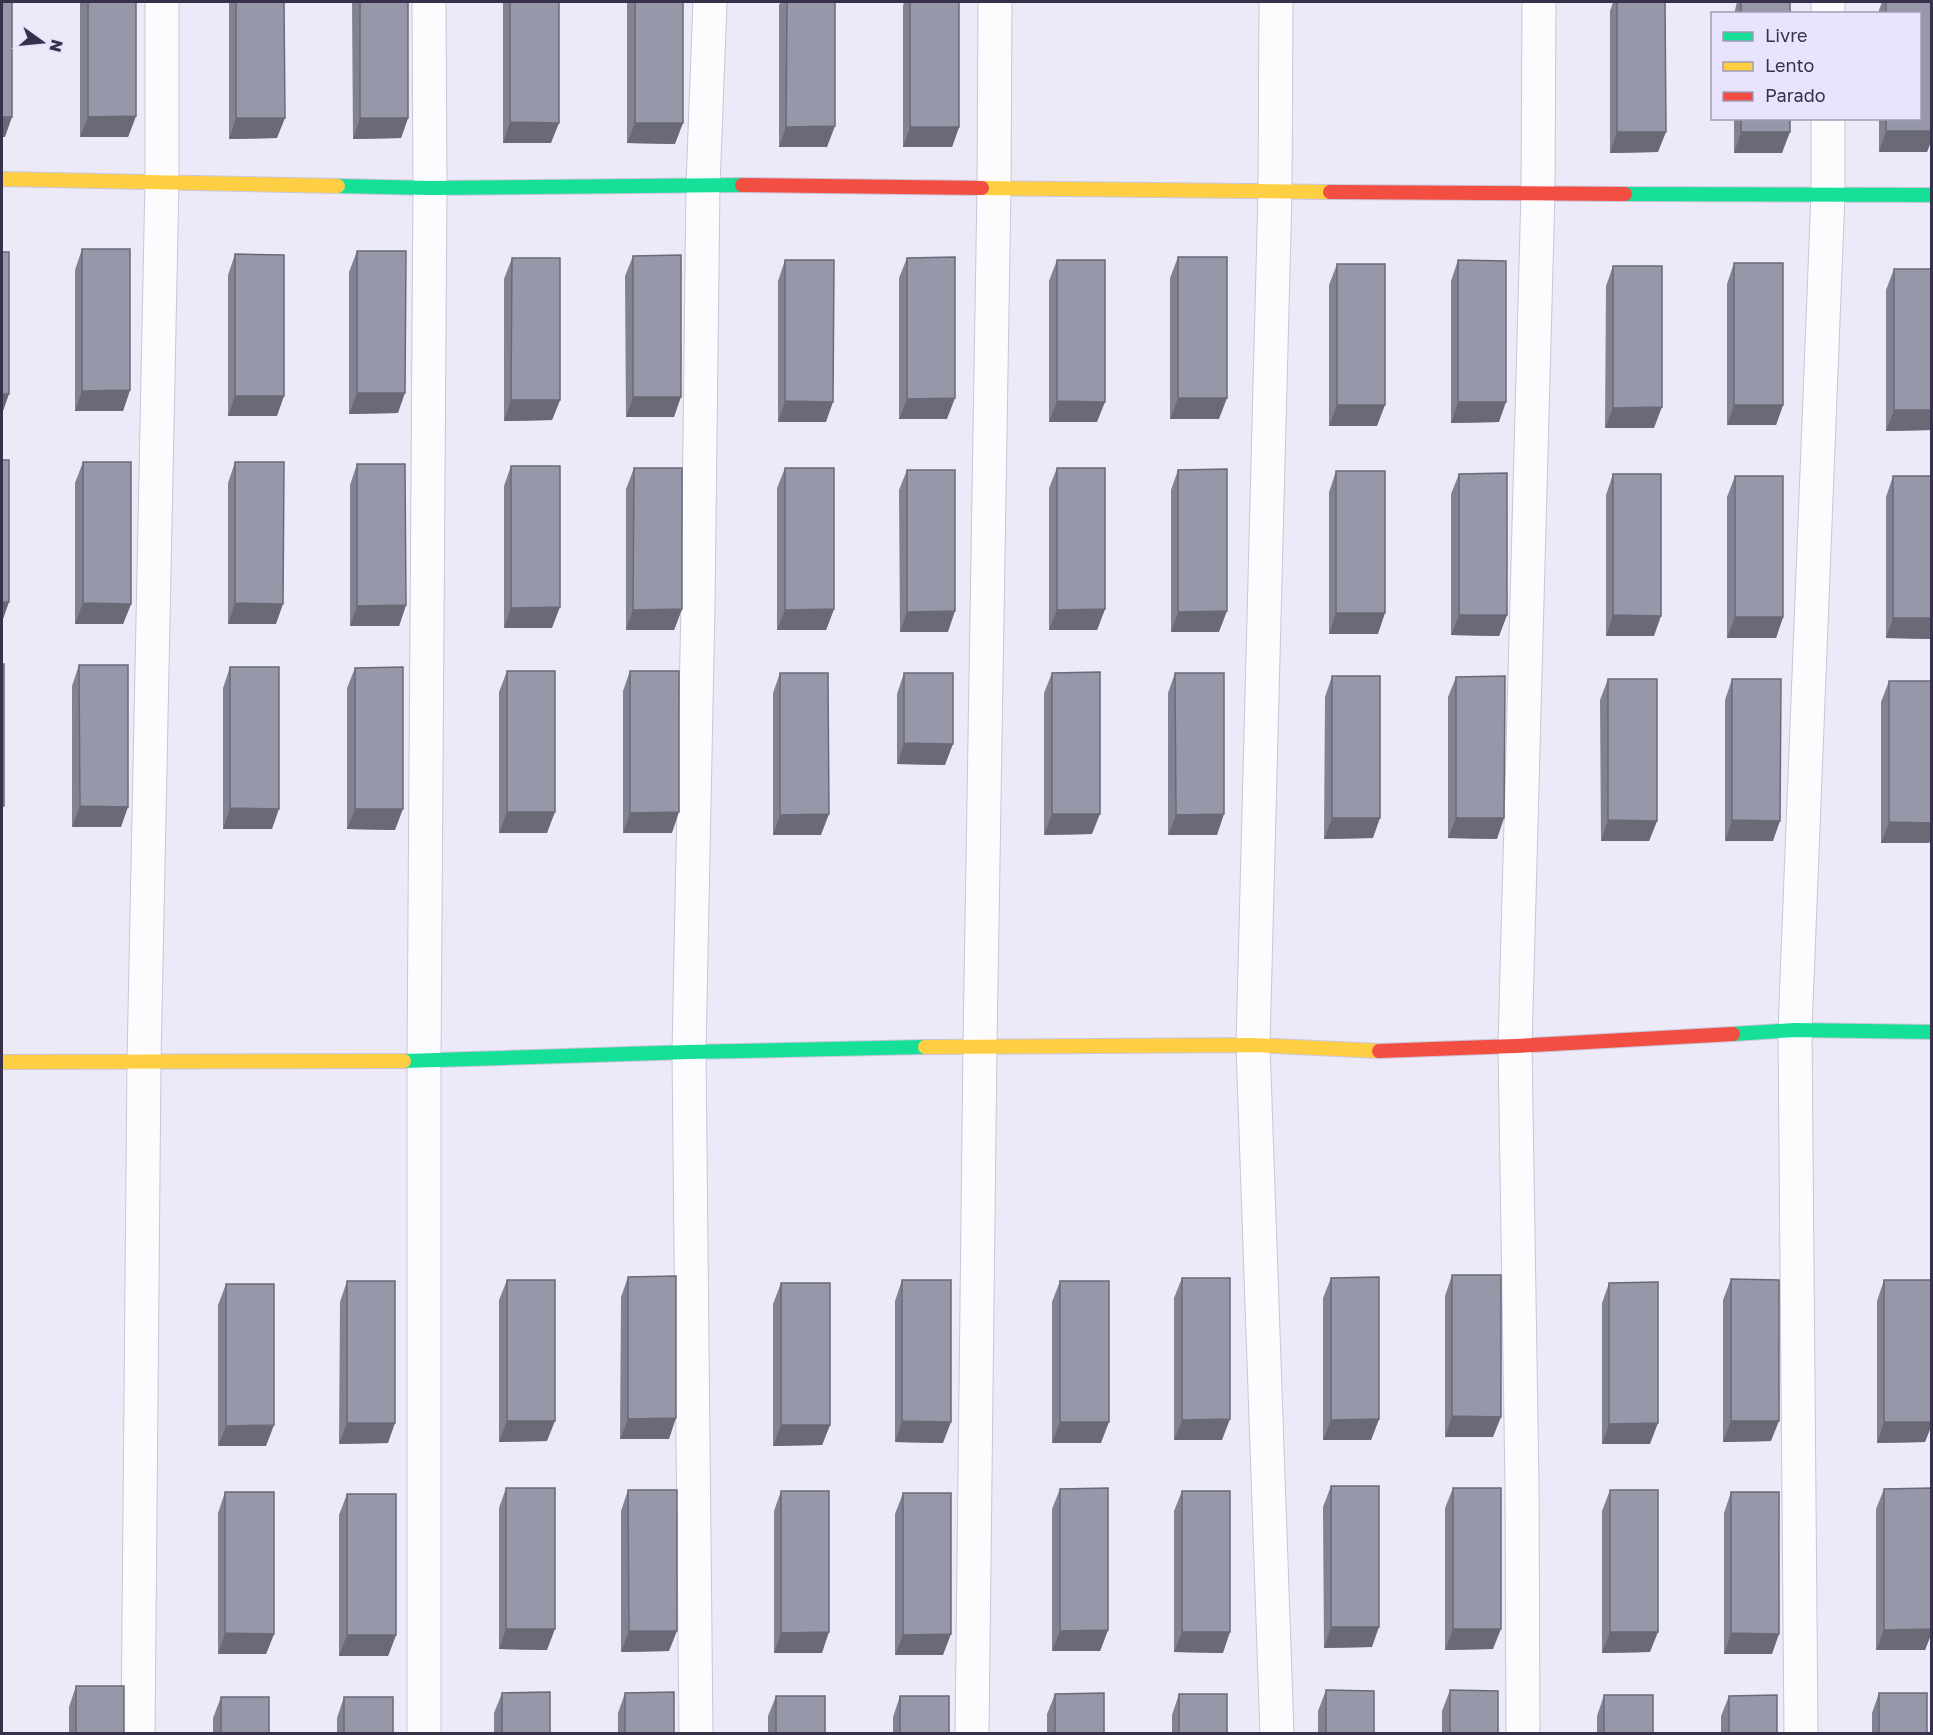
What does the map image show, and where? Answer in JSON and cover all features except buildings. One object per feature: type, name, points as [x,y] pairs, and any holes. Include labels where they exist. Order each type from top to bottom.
[{"type":"street","points":[[138,1734],[144,1061],[162,181],[162,2]]},
{"type":"street","points":[[423,1734],[429,2]]},
{"type":"street","points":[[696,1734],[689,1052],[704,185],[710,2]]},
{"type":"street","points":[[972,1734],[995,2]]},
{"type":"street","points":[[1276,2],[1275,192],[1253,1045],[1277,1734]]},
{"type":"street","points":[[1523,1734],[1522,1472],[1515,1046],[1538,192],[1539,2]]},
{"type":"street","points":[[1801,1734],[1795,1030],[1828,194],[1828,120]]},
{"type":"street","points":[[2,179],[430,188],[704,185],[1275,192],[1932,195]]},
{"type":"street","points":[[2,1062],[424,1061],[689,1052],[980,1046],[1253,1045],[1375,1051],[1515,1046],[1795,1030],[1932,1032]]},
{"type":"traffic: fast","points":[[338,186],[430,188],[742,185]]},
{"type":"traffic: fast","points":[[1625,194],[1932,195]]},
{"type":"traffic: fast","points":[[1733,1034],[1795,1030],[1932,1032]]},
{"type":"traffic: fast","points":[[404,1061],[925,1047]]},
{"type":"traffic: slow","points":[[2,179],[338,186]]},
{"type":"traffic: slow","points":[[982,188],[1330,192]]},
{"type":"traffic: slow","points":[[925,1047],[1253,1045],[1379,1051]]},
{"type":"traffic: slow","points":[[2,1062],[404,1061]]},
{"type":"traffic: jam","points":[[742,185],[982,188]]},
{"type":"traffic: jam","points":[[1330,192],[1625,194]]},
{"type":"traffic: jam","points":[[1379,1051],[1733,1034]]}]
